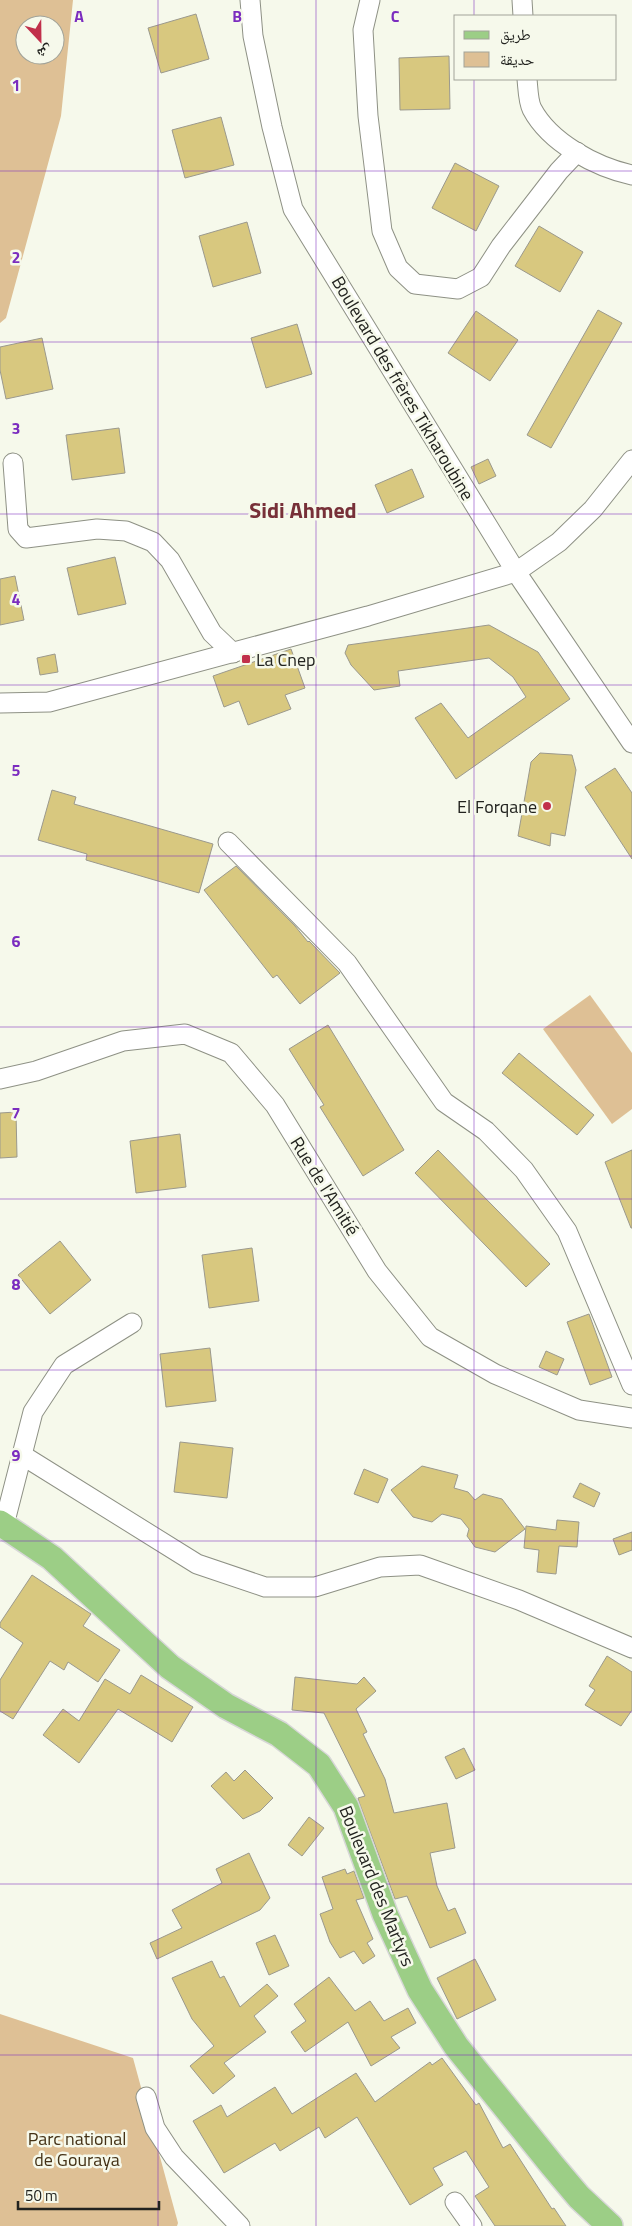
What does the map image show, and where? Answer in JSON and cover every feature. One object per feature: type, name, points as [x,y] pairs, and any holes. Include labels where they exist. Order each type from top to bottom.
[{"type":"main road","name":"Boulevard des Martyrs","points":[[2,1524],[52,1558],[170,1667],[226,1706],[279,1734],[319,1765],[346,1807],[386,1914],[420,1990],[456,2046],[579,2198],[610,2226]]},
{"type":"street","name":"Boulevard des frères Tikharoubine","points":[[250,0],[254,45],[293,209],[516,572],[632,743]]},
{"type":"street","points":[[370,0],[363,30],[368,116],[382,231],[398,268],[415,284],[458,288],[481,277],[506,238],[577,152]]},
{"type":"street","points":[[522,0],[523,15]]},
{"type":"street","points":[[527,80],[531,107],[542,124],[577,152],[613,171],[632,175]]},
{"type":"street","points":[[0,703],[49,702],[368,616],[516,572],[559,542],[593,509],[632,460]]},
{"type":"street","points":[[13,463],[18,529],[26,538],[97,529],[126,531],[152,542],[170,560],[212,633],[232,653]]},
{"type":"street","points":[[228,842],[347,962],[444,1102],[486,1131],[524,1170],[567,1231],[632,1385]]},
{"type":"street","name":"Rue de l'Amitié","points":[[0,1079],[36,1071],[123,1041],[185,1034],[231,1053],[275,1105],[377,1271],[430,1336],[495,1374],[580,1410],[632,1418]]},
{"type":"street","points":[[2,1524],[33,1412],[64,1365],[132,1323]]},
{"type":"street","points":[[22,1455],[198,1564],[265,1587],[315,1587],[380,1567],[420,1565],[519,1600],[632,1648]]},
{"type":"street","points":[[146,2097],[155,2128],[174,2157],[240,2226]]},
{"type":"street","points":[[455,2202],[472,2226]]},
{"type":"green space","points":[[0,0],[73,0],[61,116],[6,318],[0,323]]},
{"type":"green space","points":[[590,995],[632,1053],[632,1109],[612,1124],[543,1029]]},
{"type":"green space","name":"Parc national de Gouraya","points":[[0,2014],[133,2058],[178,2223],[177,2226],[0,2226]]},
{"type":"building","points":[[196,14],[209,59],[161,73],[148,28]]},
{"type":"building","points":[[449,56],[450,109],[400,110],[399,58]]},
{"type":"building","points":[[221,117],[234,165],[185,178],[172,130]]},
{"type":"building","points":[[455,163],[499,186],[476,231],[432,208]]},
{"type":"building","points":[[247,222],[261,273],[213,287],[199,236]]},
{"type":"building","points":[[539,226],[583,252],[560,292],[515,266]]},
{"type":"building","points":[[598,310],[622,323],[551,448],[527,435]]},
{"type":"building","points":[[476,311],[518,340],[490,381],[448,353]]},
{"type":"building","points":[[297,324],[312,374],[266,388],[251,338]]},
{"type":"building","points":[[42,338],[53,389],[6,399],[0,370],[0,347]]},
{"type":"building","points":[[119,428],[125,473],[72,480],[66,435]]},
{"type":"building","points":[[488,459],[496,476],[479,484],[471,467]]},
{"type":"building","points":[[412,469],[424,497],[387,513],[375,485]]},
{"type":"building","points":[[115,557],[126,604],[78,615],[67,568]]},
{"type":"building","points":[[15,576],[24,620],[0,625],[0,579]]},
{"type":"building","points":[[489,625],[538,652],[570,699],[456,779],[415,718],[441,703],[468,738],[526,697],[513,677],[489,658],[398,671],[400,686],[374,690],[351,665],[345,653],[348,645]]},
{"type":"building","points":[[291,649],[305,688],[285,695],[291,709],[248,725],[239,701],[224,707],[213,676]]},
{"type":"building","points":[[55,654],[58,672],[40,675],[37,658]]},
{"type":"building","name":"El Forqane","points":[[540,753],[572,755],[576,770],[565,836],[551,833],[550,846],[518,836],[531,762]]},
{"type":"building","points":[[615,768],[632,793],[632,859],[585,787]]},
{"type":"building","points":[[52,790],[76,797],[74,804],[213,844],[199,893],[86,860],[87,854],[38,840]]},
{"type":"building","points":[[236,866],[340,973],[300,1004],[277,975],[273,978],[204,890]]},
{"type":"building","points":[[328,1025],[404,1150],[363,1176],[320,1107],[324,1105],[289,1049]]},
{"type":"building","points":[[519,1053],[594,1115],[577,1135],[502,1073]]},
{"type":"building","points":[[16,1112],[17,1157],[0,1158],[0,1113]]},
{"type":"building","points":[[180,1134],[186,1187],[136,1193],[130,1141]]},
{"type":"building","points":[[438,1150],[550,1264],[526,1287],[415,1173]]},
{"type":"building","points":[[632,1150],[632,1228],[631,1228],[605,1162]]},
{"type":"building","points":[[60,1241],[91,1280],[50,1314],[18,1275]]},
{"type":"building","points":[[252,1248],[259,1301],[209,1308],[202,1255]]},
{"type":"building","points":[[589,1314],[612,1377],[590,1385],[567,1322]]},
{"type":"building","points":[[210,1348],[216,1401],[166,1407],[160,1354]]},
{"type":"building","points":[[546,1351],[564,1359],[557,1375],[539,1367]]},
{"type":"building","points":[[180,1442],[233,1448],[227,1498],[174,1492]]},
{"type":"building","points":[[422,1466],[458,1475],[454,1488],[468,1492],[475,1500],[483,1494],[502,1499],[525,1529],[495,1552],[475,1547],[467,1536],[469,1529],[461,1519],[442,1514],[432,1522],[413,1517],[391,1490]]},
{"type":"building","points":[[364,1469],[388,1479],[378,1503],[354,1494]]},
{"type":"building","points":[[580,1483],[600,1493],[594,1507],[573,1497]]},
{"type":"building","points":[[557,1520],[579,1522],[577,1547],[559,1546],[556,1574],[537,1572],[539,1550],[524,1548],[526,1526],[556,1530]]},
{"type":"building","points":[[632,1532],[632,1550],[619,1555],[613,1539]]},
{"type":"building","points":[[32,1575],[91,1614],[83,1626],[120,1650],[98,1682],[68,1662],[64,1670],[50,1661],[13,1719],[0,1711],[0,1680],[23,1643],[0,1627],[0,1623]]},
{"type":"building","points":[[607,1656],[632,1672],[632,1710],[621,1726],[585,1705],[595,1690],[589,1686]]},
{"type":"building","points":[[141,1675],[193,1707],[172,1742],[118,1709],[79,1763],[43,1735],[63,1709],[79,1721],[105,1679],[130,1694]]},
{"type":"building","points":[[295,1677],[357,1684],[364,1677],[376,1691],[356,1709],[367,1732],[363,1734],[385,1779],[394,1813],[447,1803],[455,1848],[430,1853],[437,1886],[448,1911],[455,1908],[466,1933],[430,1948],[407,1896],[395,1899],[359,1802],[358,1798],[365,1796],[324,1713],[292,1710]]},
{"type":"building","points":[[464,1748],[475,1770],[456,1779],[445,1757]]},
{"type":"building","points":[[245,1770],[273,1798],[260,1811],[243,1819],[211,1786],[226,1772],[234,1781]]},
{"type":"building","points":[[309,1817],[324,1828],[302,1856],[288,1845]]},
{"type":"building","points":[[249,1853],[270,1898],[260,1910],[157,1959],[150,1943],[182,1928],[172,1910],[222,1883],[216,1869]]},
{"type":"building","points":[[345,1869],[347,1874],[354,1871],[364,1898],[356,1900],[373,1939],[367,1943],[375,1956],[363,1964],[354,1951],[340,1958],[330,1942],[320,1914],[333,1909],[322,1877]]},
{"type":"building","points":[[275,1935],[289,1966],[269,1975],[256,1943]]},
{"type":"building","points":[[475,1959],[496,2000],[457,2019],[437,1978]]},
{"type":"building","points":[[212,1961],[220,1978],[224,1976],[240,2007],[267,1984],[278,1996],[254,2016],[266,2032],[224,2063],[235,2076],[213,2094],[190,2066],[214,2046],[192,2019],[172,1978]]},
{"type":"building","points":[[329,1977],[355,2011],[370,2001],[384,2021],[408,2008],[416,2023],[391,2037],[400,2048],[371,2066],[348,2022],[305,2052],[291,2032],[306,2021],[294,2004]]},
{"type":"building","points":[[442,2058],[476,2105],[479,2103],[503,2148],[510,2144],[552,2209],[554,2208],[566,2226],[495,2226],[475,2196],[489,2187],[466,2151],[433,2168],[443,2185],[410,2205],[357,2117],[325,2138],[319,2127],[280,2151],[275,2143],[224,2173],[193,2121],[221,2105],[227,2117],[275,2087],[292,2114],[356,2073],[375,2102],[430,2062],[432,2065]]},
{"type":"place","name":"La Cnep","points":[[246,659]]},
{"type":"place","name":"El Forqane","points":[[547,806]]},
{"type":"district","name":"Sidi Ahmed","points":[[303,510]]}]
